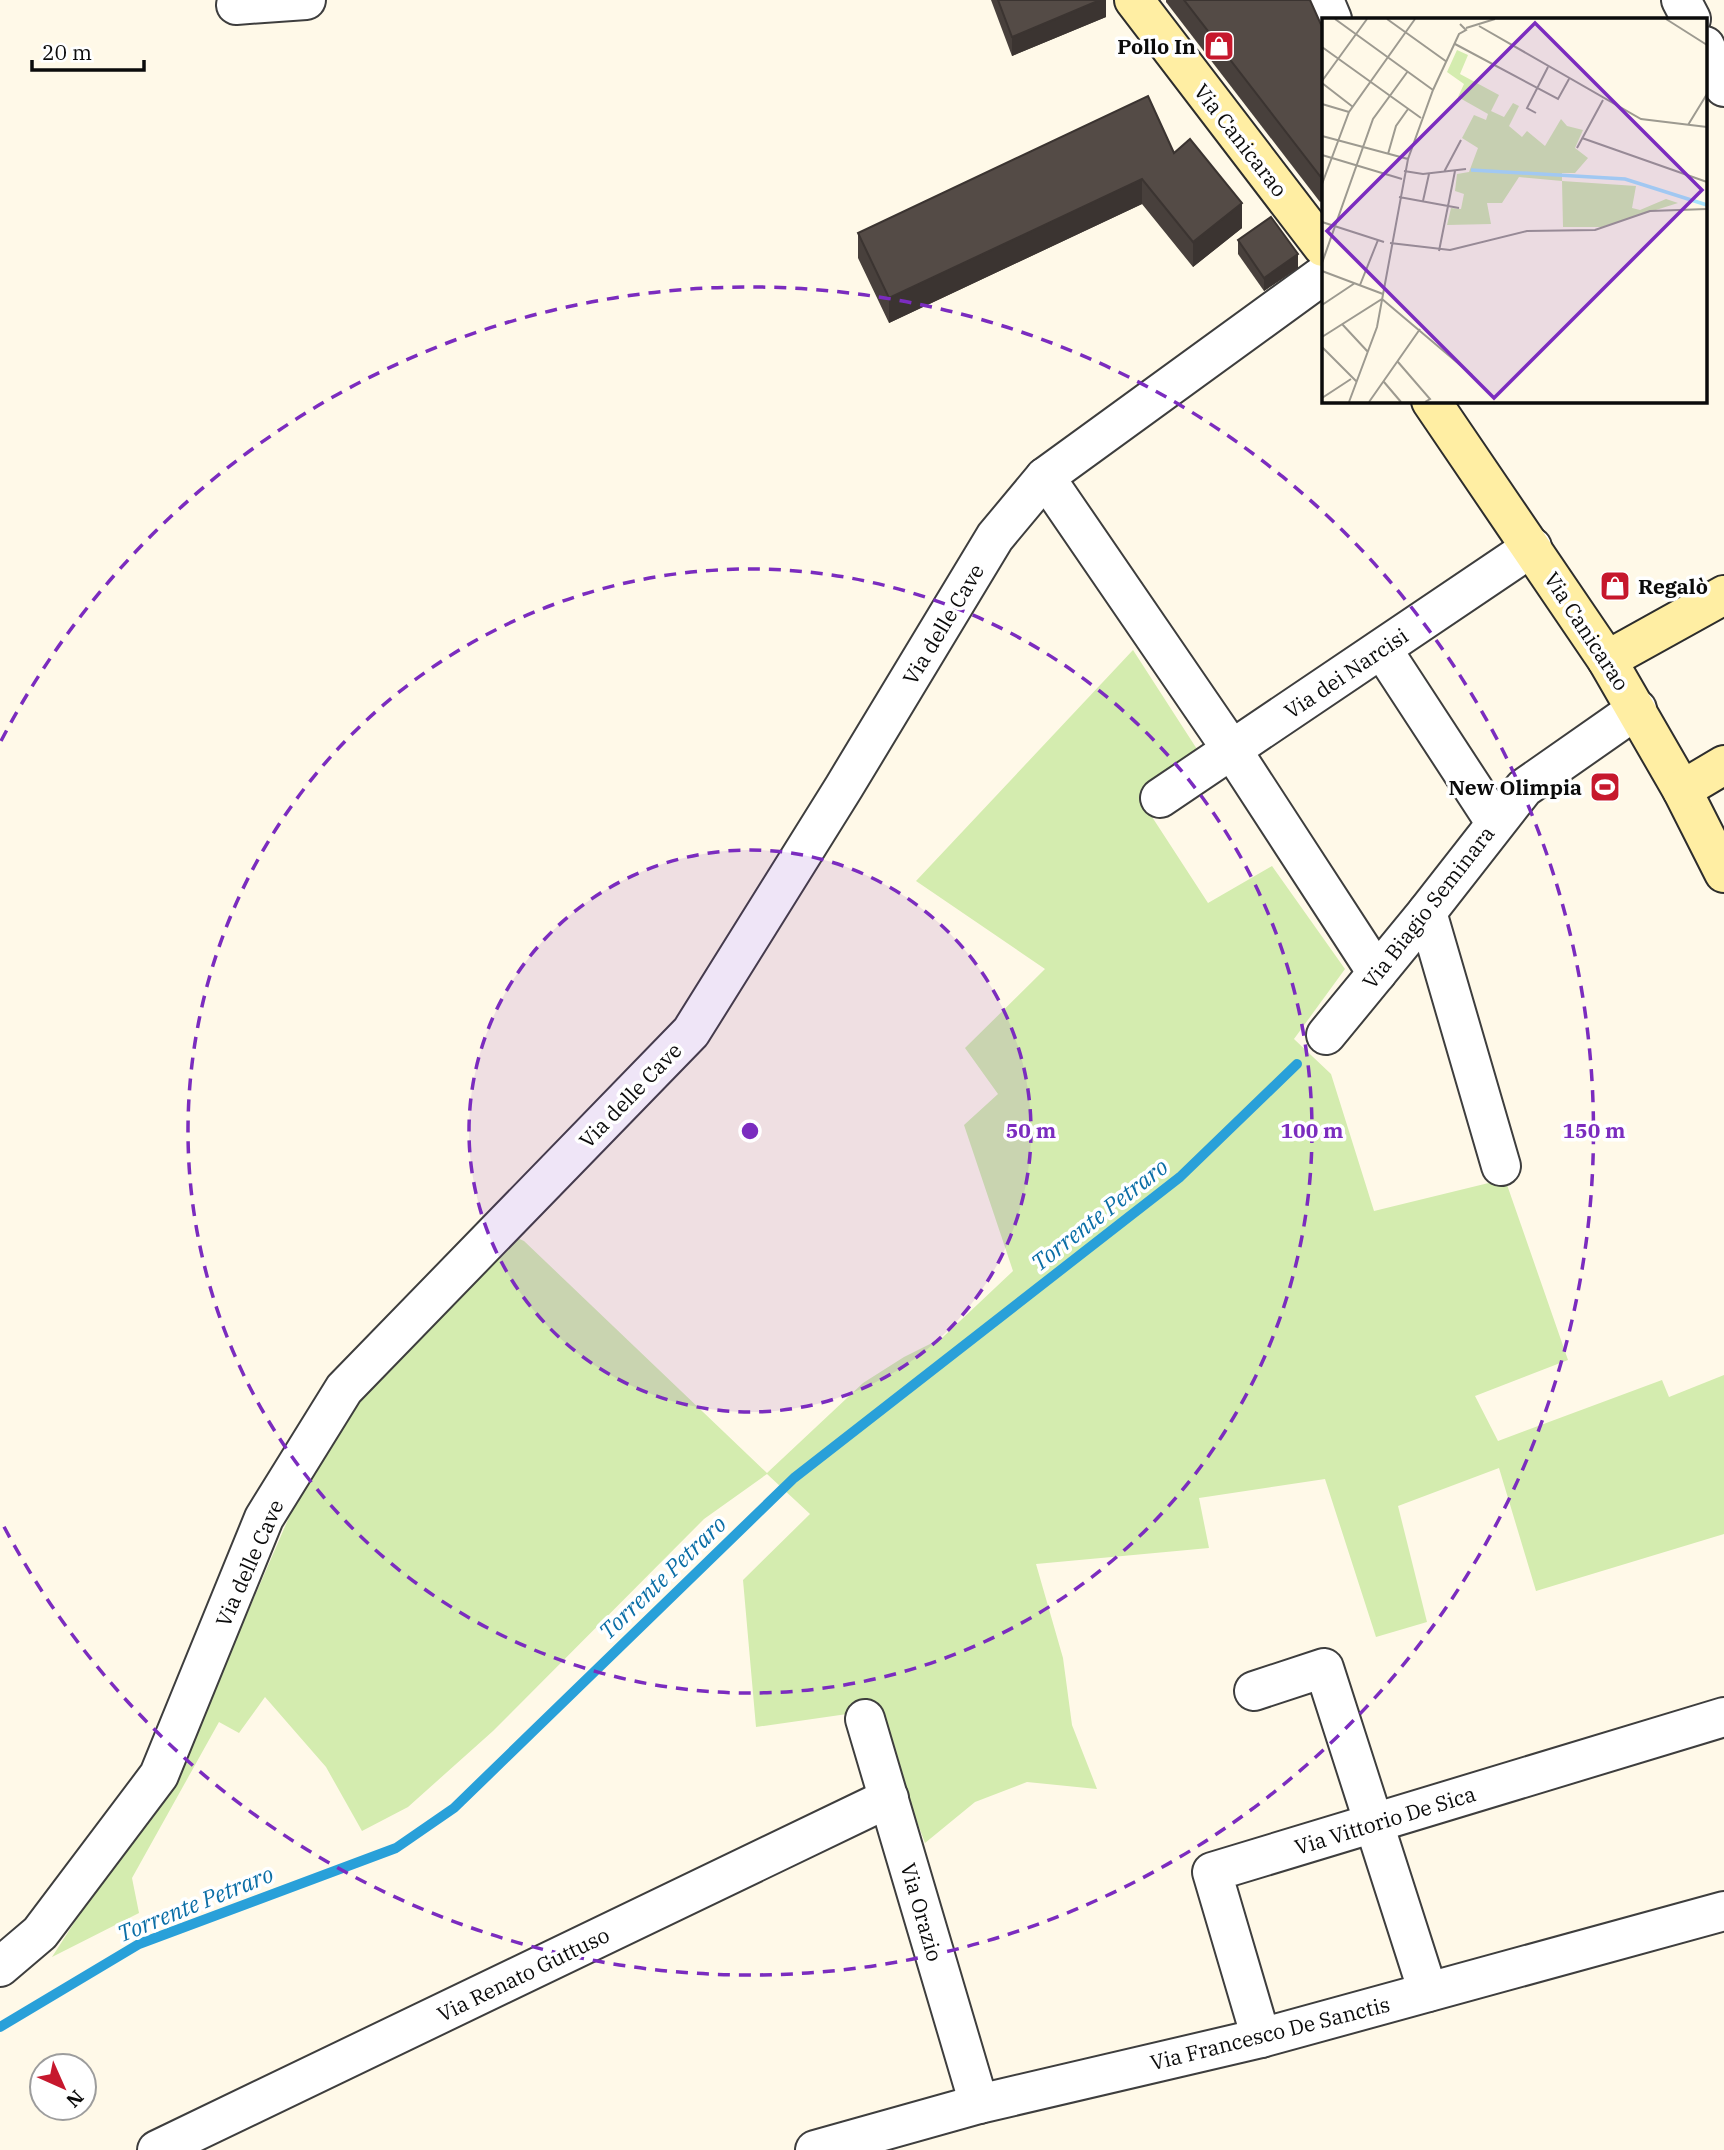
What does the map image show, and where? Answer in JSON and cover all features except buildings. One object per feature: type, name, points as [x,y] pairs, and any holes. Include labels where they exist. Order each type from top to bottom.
[{"type":"main road","name":"Via Canicarao","points":[[1134,0],[1322,246]]},
{"type":"main road","name":"Via Canicarao","points":[[1432,402],[1607,660],[1682,790],[1724,873]]},
{"type":"main road","points":[[1607,660],[1724,595]]},
{"type":"main road","points":[[1682,790],[1724,765]]},
{"type":"street","points":[[236,5],[306,0]]},
{"type":"street","points":[[1324,0],[1332,18]]},
{"type":"street","points":[[1681,0],[1690,18]]},
{"type":"street","name":"Via delle Cave","points":[[0,1967],[40,1933],[159,1775],[264,1518],[344,1389],[691,1032],[837,799],[995,537],[1045,477],[1322,276]]},
{"type":"street","points":[[1045,477],[1232,750],[1377,973]]},
{"type":"street","name":"Via dei Narcisi","points":[[1160,798],[1532,547]]},
{"type":"street","points":[[1382,649],[1495,822]]},
{"type":"street","name":"Via Biagio Seminara","points":[[1326,1035],[1524,788],[1637,709]]},
{"type":"street","points":[[1427,912],[1501,1166]]},
{"type":"street","points":[[1254,1691],[1324,1668],[1428,1992]]},
{"type":"street","name":"Via Vittorio De Sica","points":[[1262,2038],[1212,1872],[1724,1717]]},
{"type":"street","name":"Via Orazio","points":[[865,1720],[979,2104]]},
{"type":"street","name":"Via Renato Guttuso","points":[[156,2150],[889,1798]]},
{"type":"street","name":"Via Francesco De Sanctis","points":[[814,2150],[979,2104],[1262,2038],[1724,1911]]},
{"type":"green space","points":[[1133,650],[1204,760],[1143,803],[1208,903],[1272,866],[1345,969],[1294,1039],[1331,1074],[1374,1211],[1505,1179],[1568,1360],[1475,1396],[1498,1441],[1662,1380],[1669,1397],[1724,1375],[1724,1534],[1536,1591],[1499,1468],[1398,1506],[1427,1622],[1376,1637],[1325,1479],[1199,1498],[1209,1548],[1036,1564],[1063,1658],[1072,1725],[1097,1789],[1027,1782],[975,1802],[925,1843],[875,1710],[756,1727],[743,1580],[810,1514],[767,1474],[704,1519],[493,1731],[408,1807],[362,1831],[326,1767],[265,1697],[239,1733],[219,1722],[132,1878],[139,1913],[52,1957],[175,1767],[247,1614],[323,1439],[513,1236],[524,1241],[767,1473],[863,1383],[904,1357],[942,1338],[1013,1271],[964,1125],[998,1094],[965,1048],[1045,969],[916,881]]},
{"type":"waterway","name":"Torrente Petraro","points":[[0,2027],[139,1944],[396,1848],[454,1808],[794,1478],[1180,1177],[1297,1064]]},
{"type":"place","name":"Pollo In","points":[[1219,46]]},
{"type":"place","name":"Regalò","points":[[1615,586]]},
{"type":"place","name":"New Olimpia","points":[[1605,787]]}]
